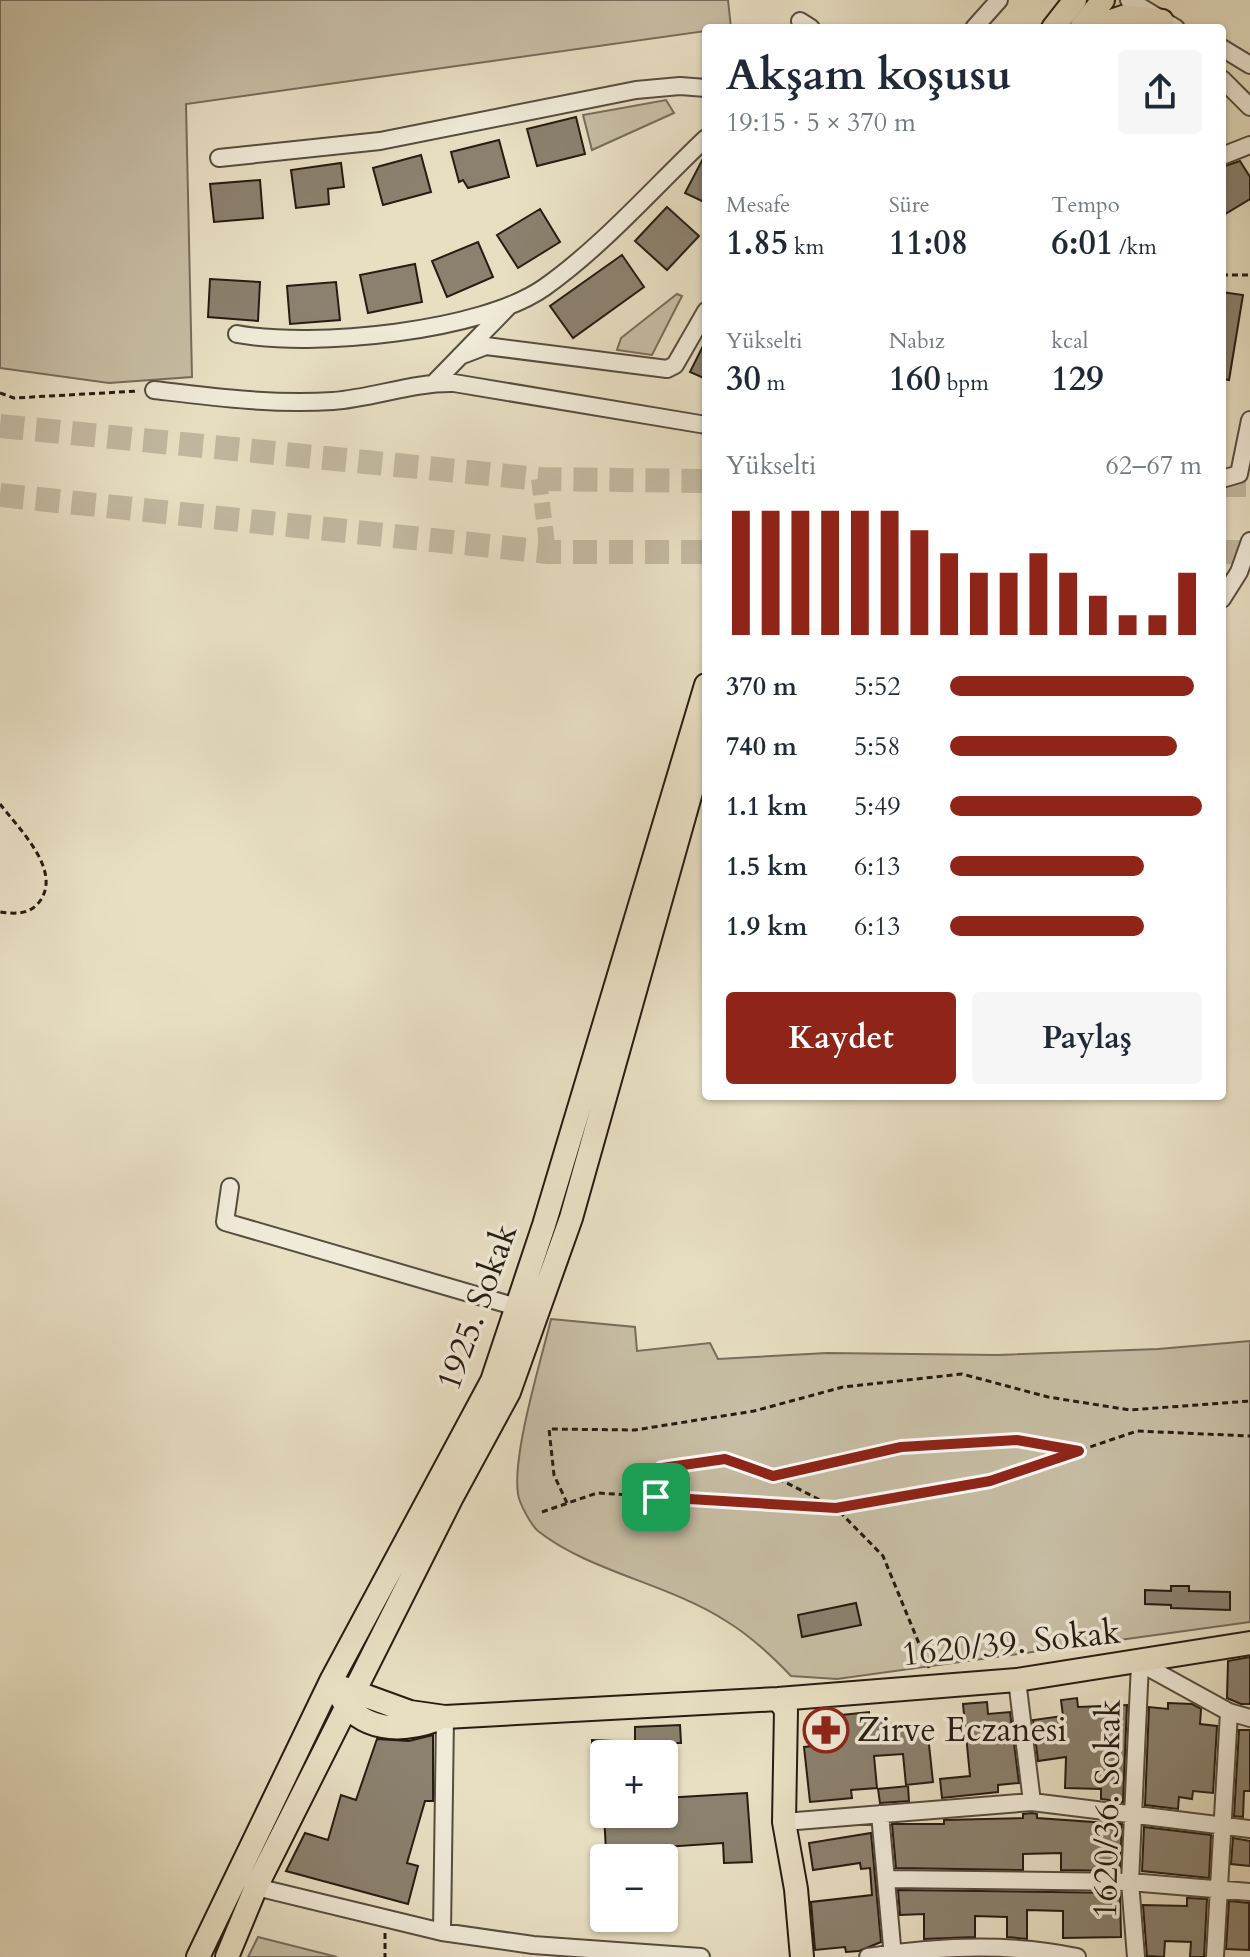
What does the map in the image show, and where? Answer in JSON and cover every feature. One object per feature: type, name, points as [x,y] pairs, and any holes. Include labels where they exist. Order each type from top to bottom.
[{"type":"main road","points":[[1056,24],[1075,0]]},
{"type":"main road","points":[[1084,24],[1103,0]]},
{"type":"main road","points":[[1151,0],[1169,24]]},
{"type":"main road","points":[[1103,24],[1126,16],[1169,24]]},
{"type":"main road","name":"1925. Sokak","points":[[198,1957],[331,1681],[492,1381],[702,698]]},
{"type":"main road","name":"1925. Sokak","points":[[227,1957],[256,1887],[352,1702],[452,1497],[509,1392],[571,1218],[702,753]]},
{"type":"main road","name":"1620/39. Sokak","points":[[331,1681],[352,1702],[445,1717],[778,1699],[1017,1680],[1140,1663],[1250,1643]]},
{"type":"main road","points":[[778,1699],[786,1710],[784,1822],[796,1889],[802,1957]]},
{"type":"street","points":[[978,24],[999,0]]},
{"type":"street","points":[[1129,0],[1169,24]]},
{"type":"street","points":[[1226,50],[1250,65]]},
{"type":"street","points":[[1226,83],[1250,107]]},
{"type":"street","points":[[219,158],[380,141],[636,90],[680,86],[702,88]]},
{"type":"street","points":[[237,334],[281,340],[370,337],[480,314],[512,303],[543,289],[572,265],[702,142]]},
{"type":"street","points":[[1226,154],[1250,145]]},
{"type":"street","points":[[434,383],[512,303]]},
{"type":"street","points":[[460,356],[486,346],[667,369],[675,365],[702,318]]},
{"type":"street","points":[[154,390],[238,400],[305,402],[335,401],[434,383],[454,383],[702,424]]},
{"type":"street","points":[[1226,478],[1239,474],[1250,420]]},
{"type":"street","points":[[1226,593],[1239,572],[1250,541]]},
{"type":"street","points":[[230,1187],[225,1222],[517,1307]]},
{"type":"street","points":[[1140,1663],[1229,1712],[1250,1718]]},
{"type":"street","name":"1620/36. Sokak","points":[[1136,1957],[1130,1882],[1140,1663]]},
{"type":"street","points":[[1017,1680],[1032,1802]]},
{"type":"street","points":[[1215,1957],[1229,1712]]},
{"type":"street","points":[[442,1932],[445,1717]]},
{"type":"street","points":[[784,1822],[1032,1802],[1131,1817],[1250,1829]]},
{"type":"street","points":[[880,1814],[893,1955]]},
{"type":"street","points":[[888,1879],[1130,1882],[1250,1892]]},
{"type":"street","points":[[256,1887],[442,1932],[533,1945],[701,1957]]},
{"type":"street","points":[[868,1957],[997,1948],[1077,1957]]},
{"type":"path","points":[[1226,275],[1250,275]]},
{"type":"path","points":[[0,393],[14,398],[154,390]]},
{"type":"path","points":[[0,804],[30,844],[47,877],[47,890],[34,908],[17,914],[0,912]]},
{"type":"path","points":[[567,1503],[554,1475],[549,1429],[635,1430],[754,1411],[843,1387],[962,1374],[1048,1397],[1130,1410],[1250,1401]]},
{"type":"path","points":[[542,1512],[597,1493],[836,1508],[990,1481],[1137,1431],[1250,1436]]},
{"type":"path","points":[[773,1476],[901,1447],[1017,1440],[1079,1451]]},
{"type":"path","points":[[656,1497],[662,1468],[678,1463],[725,1459],[773,1476],[836,1508],[883,1556],[937,1686]]},
{"type":"path","points":[[385,1916],[385,1957]]},
{"type":"shaded area","points":[[0,0],[728,0],[731,24],[702,24],[702,32],[186,104],[192,377],[109,383],[0,368]]},
{"type":"shaded area","points":[[666,100],[674,113],[592,150],[583,115]]},
{"type":"shaded area","points":[[677,294],[682,296],[652,355],[617,350],[621,338]]},
{"type":"shaded area","points":[[551,1319],[635,1327],[637,1351],[710,1343],[718,1359],[827,1353],[998,1355],[1158,1349],[1250,1341],[1250,1622],[837,1679],[791,1676],[744,1633],[704,1608],[580,1557],[558,1545],[532,1524],[518,1494],[517,1477],[528,1407]]},
{"type":"shaded area","points":[[258,1937],[337,1957],[248,1957]]},
{"type":"building","points":[[576,117],[585,154],[537,166],[527,129]]},
{"type":"building","points":[[499,140],[509,177],[468,188],[463,180],[459,182],[451,152]]},
{"type":"building","points":[[421,155],[431,192],[383,205],[373,168]]},
{"type":"building","points":[[702,161],[702,201],[685,193]]},
{"type":"building","points":[[1240,161],[1250,177],[1250,199],[1226,214],[1226,166]]},
{"type":"building","points":[[341,163],[344,187],[328,189],[329,204],[296,208],[291,170]]},
{"type":"building","points":[[260,180],[263,218],[214,222],[210,184]]},
{"type":"building","points":[[667,207],[699,236],[667,270],[635,241]]},
{"type":"building","points":[[540,209],[560,242],[518,268],[497,235]]},
{"type":"building","points":[[478,242],[493,277],[447,297],[432,261]]},
{"type":"building","points":[[622,255],[644,287],[573,338],[550,306]]},
{"type":"building","points":[[415,264],[422,302],[368,313],[360,275]]},
{"type":"building","points":[[210,279],[260,282],[258,321],[208,317]]},
{"type":"building","points":[[336,282],[340,320],[290,324],[287,286]]},
{"type":"building","points":[[1226,293],[1243,295],[1229,380],[1226,380]]},
{"type":"building","points":[[702,348],[702,377],[690,372]]},
{"type":"building","points":[[1171,1586],[1189,1586],[1189,1591],[1230,1592],[1230,1610],[1145,1604],[1145,1590],[1171,1591]]},
{"type":"building","points":[[856,1603],[861,1625],[802,1637],[798,1615]]},
{"type":"building","points":[[1250,1657],[1250,1704],[1241,1704],[1227,1698],[1228,1661]]},
{"type":"building","points":[[1077,1698],[1078,1707],[1127,1705],[1123,1802],[1101,1799],[1101,1789],[1065,1788],[1066,1757],[1038,1761],[1033,1720],[1063,1716],[1061,1700]]},
{"type":"building","points":[[987,1702],[988,1714],[1010,1712],[1019,1783],[998,1785],[998,1792],[942,1798],[940,1779],[970,1776],[963,1704]]},
{"type":"building","points":[[1168,1703],[1192,1704],[1201,1709],[1200,1724],[1217,1726],[1213,1793],[1193,1791],[1192,1799],[1179,1797],[1178,1809],[1145,1805],[1149,1707],[1168,1709]]},
{"type":"building","points":[[869,1712],[870,1719],[887,1717],[888,1725],[899,1723],[900,1728],[927,1726],[933,1782],[906,1785],[903,1754],[874,1756],[877,1788],[851,1790],[852,1798],[810,1802],[804,1747],[814,1746],[813,1729],[843,1726],[842,1715]]},
{"type":"building","points":[[680,1725],[681,1743],[678,1740],[635,1740],[635,1727]]},
{"type":"building","points":[[1239,1730],[1250,1730],[1250,1791],[1244,1791],[1243,1817],[1234,1816]]},
{"type":"building","points":[[433,1735],[433,1801],[425,1801],[407,1863],[418,1866],[408,1904],[286,1871],[305,1833],[328,1840],[341,1795],[356,1800],[377,1739],[409,1741]]},
{"type":"building","points":[[908,1786],[909,1801],[880,1803],[878,1789]]},
{"type":"building","points":[[747,1793],[752,1862],[724,1863],[723,1843],[678,1846],[606,1844],[605,1828],[678,1828],[678,1797]]},
{"type":"building","points":[[1023,1814],[1037,1814],[1037,1818],[1122,1824],[1120,1871],[1061,1870],[1061,1853],[1023,1854],[1023,1870],[896,1868],[892,1824],[1023,1818]]},
{"type":"building","points":[[1144,1827],[1211,1835],[1209,1878],[1142,1871]]},
{"type":"building","points":[[871,1833],[881,1942],[859,1951],[846,1952],[845,1947],[815,1950],[811,1902],[872,1895],[870,1868],[861,1869],[860,1863],[813,1870],[809,1843]]},
{"type":"building","points":[[1233,1838],[1250,1841],[1250,1866],[1231,1864]]},
{"type":"building","points":[[898,1890],[1120,1893],[1121,1937],[1063,1938],[1063,1911],[1027,1910],[1027,1939],[1007,1937],[1007,1917],[975,1916],[975,1937],[924,1939],[924,1914],[900,1915]]},
{"type":"building","points":[[1187,1898],[1207,1899],[1204,1957],[1190,1957],[1191,1942],[1165,1941],[1164,1957],[1147,1956],[1143,1905],[1187,1906]]},
{"type":"building","points":[[1229,1901],[1249,1903],[1249,1950],[1226,1949]]},
{"type":"tunnel","points":[[0,426],[539,479],[702,481]]},
{"type":"tunnel","points":[[539,479],[548,552]]},
{"type":"tunnel","points":[[1226,485],[1250,485]]},
{"type":"tunnel","points":[[0,495],[548,552],[702,552]]},
{"type":"tunnel","points":[[1226,552],[1250,552]]},
{"type":"place","name":"Zirve Eczanesi","points":[[826,1730]]},
{"type":"route","points":[[1017,1440],[1079,1451],[990,1481],[836,1508],[656,1497],[662,1468],[678,1463],[725,1459],[773,1476],[901,1447],[1017,1440]]}]
